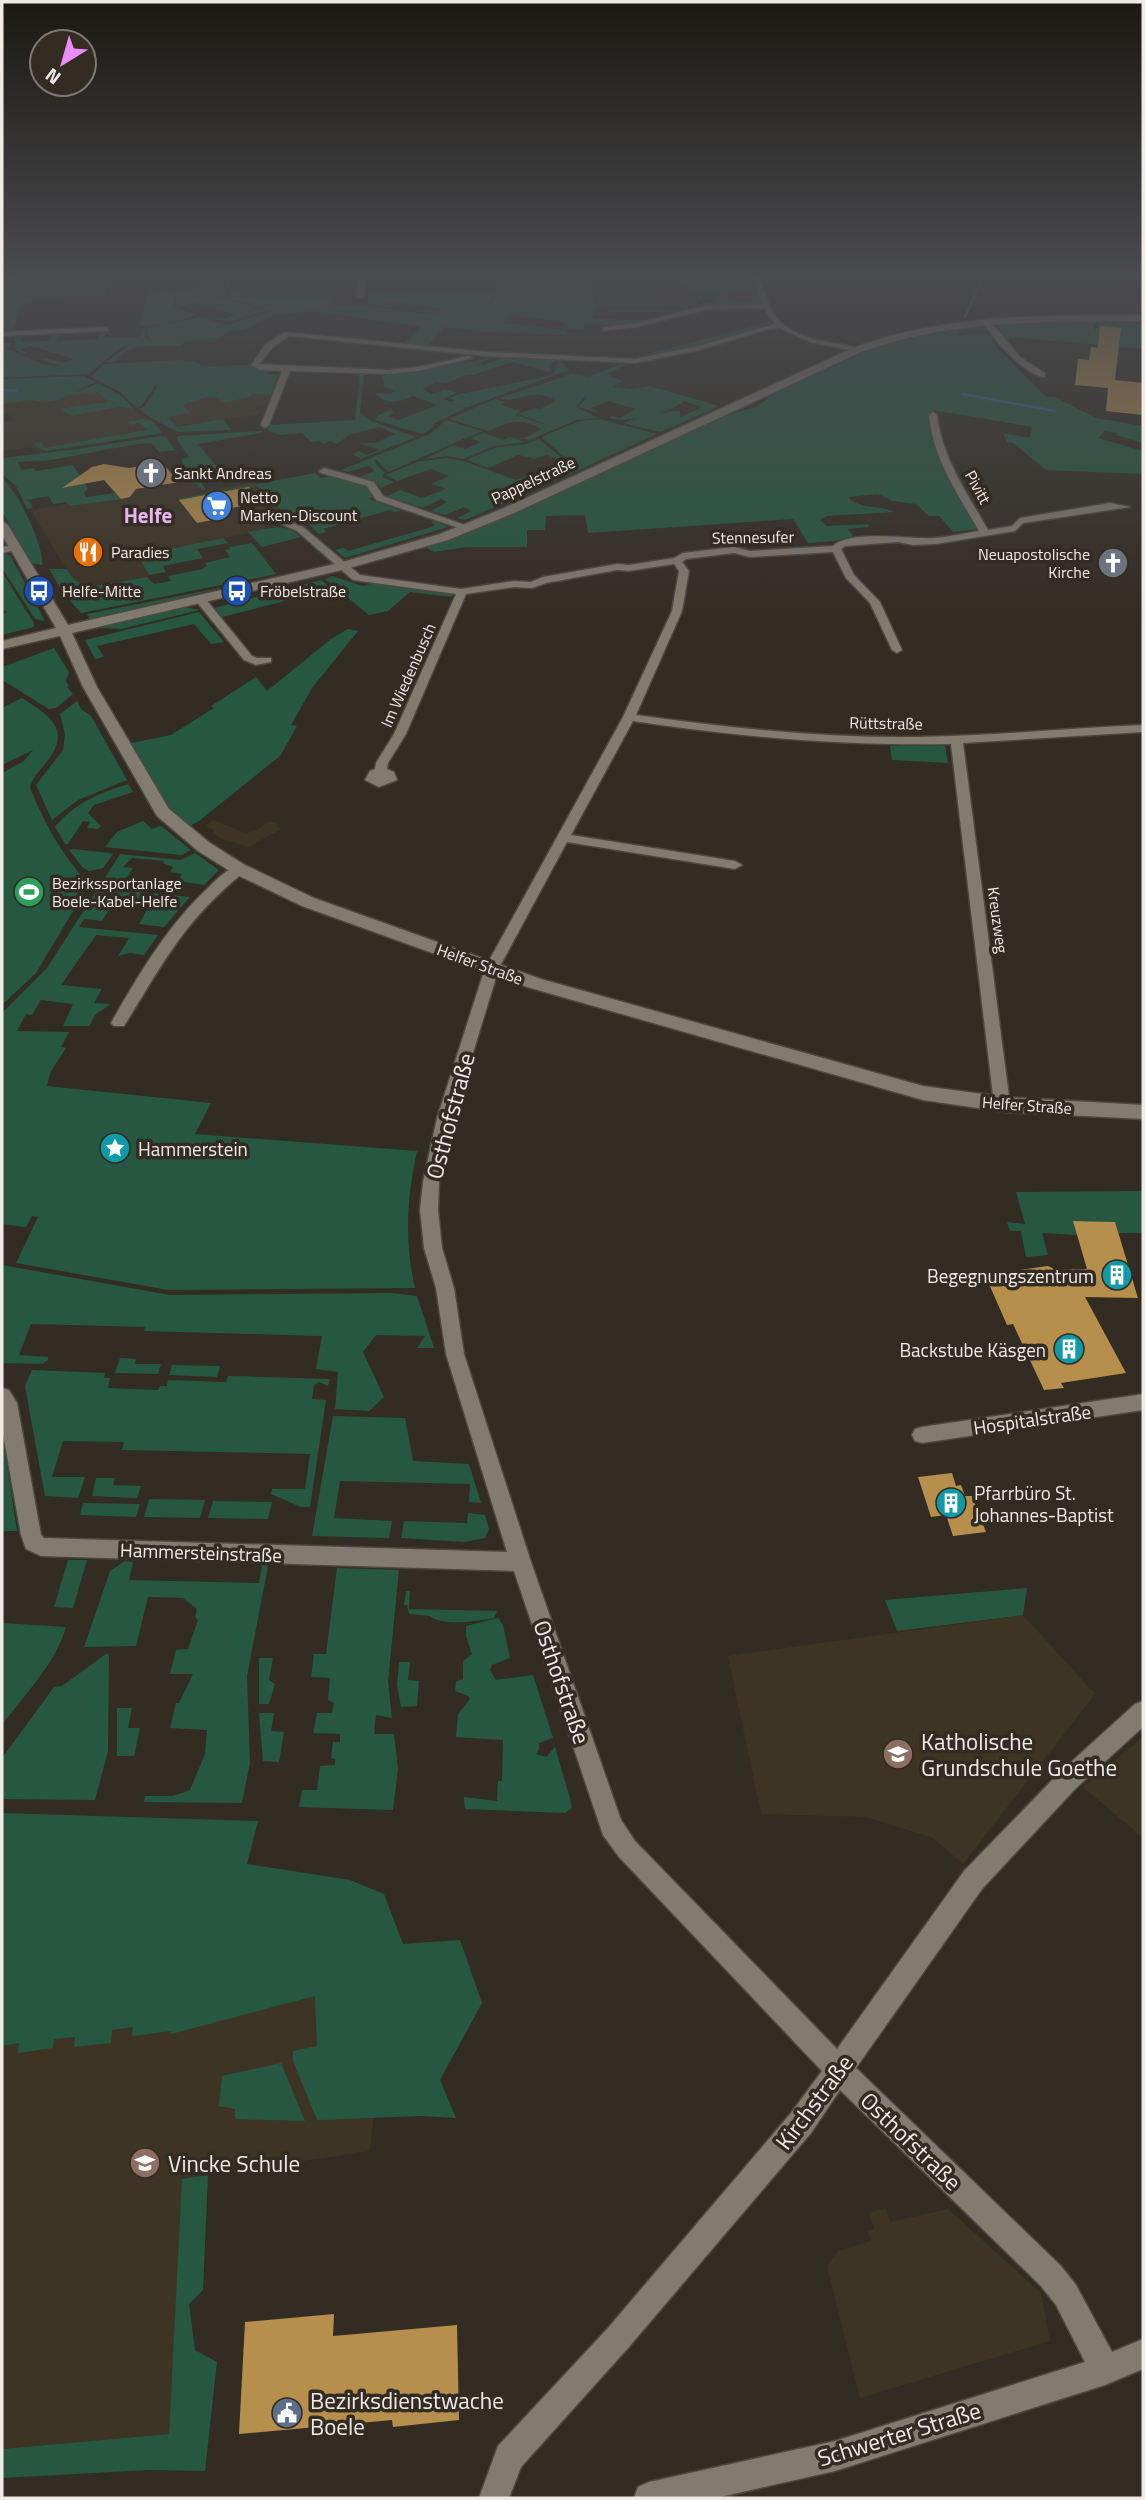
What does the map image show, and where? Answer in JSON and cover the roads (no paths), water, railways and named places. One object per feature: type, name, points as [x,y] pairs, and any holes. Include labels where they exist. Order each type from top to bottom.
[{"type":"street","points":[[265,425],[279,389]]},
{"type":"street","name":"Pappelstraße","points":[[2,645],[408,549],[468,528],[774,389]]},
{"type":"street","name":"Pivitt","points":[[933,415],[933,424],[950,470],[985,533]]},
{"type":"street","points":[[324,471],[371,484],[379,498],[468,528]]},
{"type":"street","name":"Stennesufer","points":[[342,566],[351,575],[365,580],[461,592],[514,584],[532,585],[543,580],[617,566],[629,568],[677,561],[683,556],[734,550],[750,554],[836,550],[842,543],[936,541],[1015,528],[1020,521],[1110,506],[1125,507]]},
{"type":"street","points":[[277,520],[300,529],[342,566]]},
{"type":"street","name":"Helfer Straße","points":[[2,525],[8,549],[64,630],[121,745],[163,812],[204,848],[239,869],[308,902],[534,984],[923,1093],[961,1101],[1143,1112]]},
{"type":"street","points":[[836,550],[850,576],[875,602],[897,650]]},
{"type":"street","name":"Osthofstraße","points":[[677,561],[684,571],[677,611],[629,717],[492,968],[446,1118],[431,1182],[429,1210],[433,1248],[445,1287],[455,1354],[611,1827],[627,1849],[839,2070],[1051,2276],[1066,2295],[1105,2370]]},
{"type":"street","name":"Im Wiedenbusch","points":[[381,771],[382,763],[396,743],[416,700],[460,601],[461,592]]},
{"type":"street","points":[[200,599],[247,657],[256,662],[267,660]]},
{"type":"street","name":"Rüttstraße","points":[[629,717],[790,736],[957,740],[1143,728]]},
{"type":"street","name":"Kreuzweg","points":[[957,740],[1002,1104]]},
{"type":"street","points":[[562,837],[735,865]]},
{"type":"street","points":[[119,1023],[173,932],[207,893],[239,869]]},
{"type":"street","name":"Hammersteinstraße","points":[[2,1396],[8,1403],[31,1535],[33,1542],[41,1547],[522,1562]]},
{"type":"street","name":"Hospitalstraße","points":[[922,1435],[1143,1402]]},
{"type":"street","name":"Kirchstraße","points":[[494,2498],[509,2457],[618,2338],[801,2123],[973,1880],[1068,1780],[1143,1712]]},
{"type":"street","name":"Schwerter Straße","points":[[649,2498],[835,2456],[1105,2370],[1143,2354]]},
{"type":"waterway","points":[[2,390],[16,391]]},
{"type":"waterway","points":[[962,394],[1055,411]]},
{"type":"place","name":"Sankt Andreas","points":[[151,473]]},
{"type":"place","name":"Netto Marken-Discount","points":[[217,506]]},
{"type":"place","name":"Paradies","points":[[88,552]]},
{"type":"place","name":"Neuapostolische Kirche","points":[[1113,563]]},
{"type":"place","name":"Helfe-Mitte","points":[[39,591]]},
{"type":"place","name":"Fröbelstraße","points":[[237,591]]},
{"type":"place","name":"Bezirkssportanlage Boele-Kabel-Helfe","points":[[29,892]]},
{"type":"place","name":"Hammerstein","points":[[115,1148]]},
{"type":"place","name":"Begegnungszentrum","points":[[1117,1275]]},
{"type":"place","name":"Backstube Käsgen","points":[[1069,1349]]},
{"type":"place","name":"Pfarrbüro St. Johannes-Baptist","points":[[951,1503]]},
{"type":"place","name":"Katholische Grundschule Goethe","points":[[898,1754]]},
{"type":"place","name":"Vincke Schule","points":[[145,2163]]},
{"type":"place","name":"Bezirksdienstwache Boele","points":[[287,2413]]},
{"type":"district","name":"Helfe","points":[[148,515]]}]
